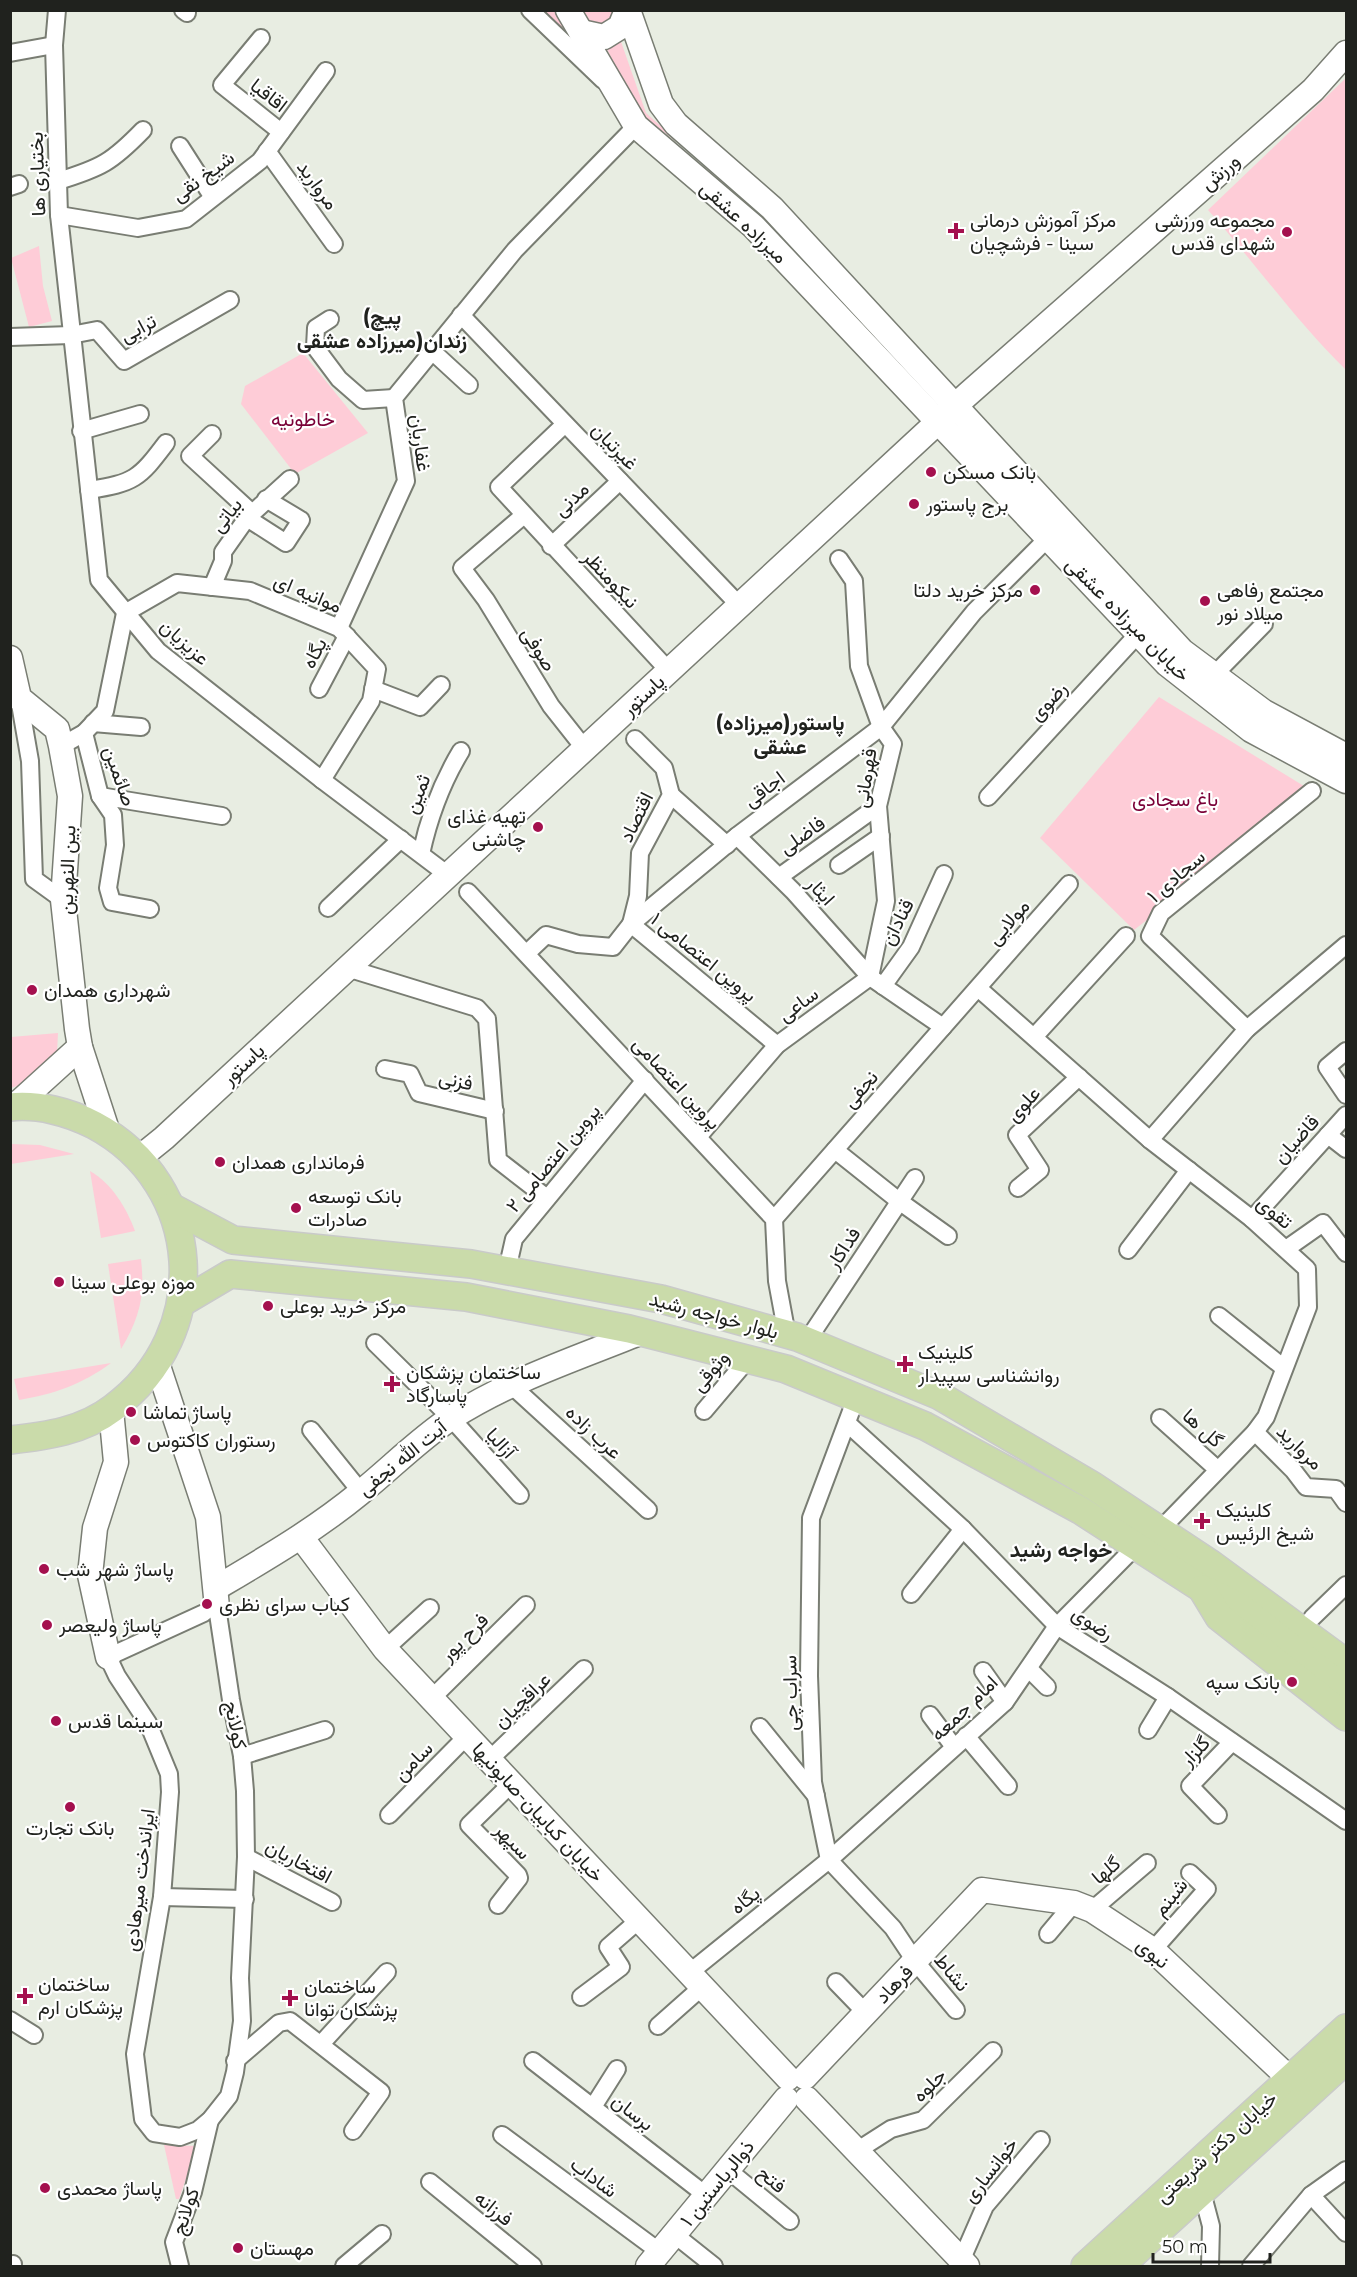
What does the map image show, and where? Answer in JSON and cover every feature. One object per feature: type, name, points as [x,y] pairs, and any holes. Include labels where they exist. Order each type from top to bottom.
[{"type":"main road","points":[[10,1440],[51,1436],[83,1426],[111,1410],[136,1389],[157,1363],[172,1334],[181,1303],[184,1270],[181,1238],[171,1207],[155,1178],[138,1159],[108,1133],[79,1118],[58,1112],[13,1106]]},
{"type":"main road","name":"بلوار خواجه رشید","points":[[171,1207],[233,1240],[471,1264],[507,1270],[661,1299],[797,1338],[940,1396],[1093,1486],[1160,1530],[1206,1576]]},
{"type":"main road","points":[[367,1287],[371,1254]]},
{"type":"main road","name":"بلوار خواجه رشید","points":[[181,1303],[230,1274],[367,1287],[466,1297],[642,1332],[748,1359],[786,1370],[925,1426],[1080,1510],[1137,1545],[1206,1576]]},
{"type":"main road","points":[[1206,1576],[1254,1574],[1347,1644]]},
{"type":"main road","points":[[1206,1576],[1347,1663]]},
{"type":"main road","points":[[1206,1576],[1219,1617],[1347,1717]]},
{"type":"main road","points":[[1242,1598],[1347,1690]]},
{"type":"main road","name":"خیابان دکتر شریعتی","points":[[1085,2266],[1347,2028]]},
{"type":"main road","name":"خیابان دکتر شریعتی","points":[[1120,2266],[1347,2060]]},
{"type":"street","name":"بختیاری ها","points":[[57,10],[54,45],[59,215],[71,335]]},
{"type":"street","points":[[530,10],[572,53],[615,90]]},
{"type":"street","name":"میرزاده عشقی","points":[[568,10],[636,126],[753,226],[947,414]]},
{"type":"street","points":[[581,32],[603,37],[620,27],[628,10]]},
{"type":"street","name":"میرزاده عشقی","points":[[628,10],[662,104],[676,124],[772,208],[947,414]]},
{"type":"street","name":"اقاقیا","points":[[261,38],[222,85],[281,132]]},
{"type":"street","points":[[10,53],[54,45]]},
{"type":"street","name":"ورزش","points":[[947,414],[1313,90],[1347,53]]},
{"type":"street","name":"شیخ نقی","points":[[59,215],[138,228],[186,219],[212,196],[260,161],[326,71]]},
{"type":"street","name":"غفاریان","points":[[343,632],[406,481],[394,398],[515,250],[636,126]]},
{"type":"street","points":[[58,181],[91,171],[116,158],[144,130]]},
{"type":"street","points":[[180,146],[212,196]]},
{"type":"street","name":"مروارید","points":[[267,151],[334,244]]},
{"type":"street","points":[[753,226],[772,208]]},
{"type":"street","name":"ترابی","points":[[71,335],[97,330],[124,361],[230,300]]},
{"type":"street","name":"غیرتیان","points":[[461,315],[740,606]]},
{"type":"street","points":[[330,320],[316,328],[315,348],[339,379],[363,400],[394,398]]},
{"type":"street","points":[[10,338],[71,335]]},
{"type":"street","name":"عزیزیان","points":[[71,335],[99,580],[158,651],[322,780],[448,875]]},
{"type":"street","points":[[432,351],[469,385]]},
{"type":"street","points":[[81,431],[140,414]]},
{"type":"street","name":"پاستور","points":[[138,1159],[164,1138],[947,414]]},
{"type":"street","name":"خیابان میرزاده عشقی","points":[[947,414],[982,468],[1167,664],[1251,730],[1347,781]]},
{"type":"street","name":"خیابان میرزاده عشقی","points":[[947,414],[1182,651],[1264,712],[1347,756]]},
{"type":"street","name":"نیکومنظر","points":[[565,424],[499,487],[551,546],[669,670]]},
{"type":"street","points":[[212,434],[190,456],[250,515],[286,543],[301,520],[266,499]]},
{"type":"street","points":[[89,490],[118,486],[143,473],[166,443]]},
{"type":"street","points":[[904,453],[930,445],[948,448],[982,468]]},
{"type":"street","name":"بیاتی","points":[[212,587],[223,561],[224,552],[250,515],[290,479]]},
{"type":"street","name":"مدنی","points":[[551,546],[620,481]]},
{"type":"street","name":"صوفی","points":[[524,515],[462,568],[486,600],[551,706],[585,749]]},
{"type":"street","name":"اجاقی","points":[[527,953],[546,935],[578,944],[613,947],[631,924],[732,841],[881,727],[974,612],[1048,538]]},
{"type":"street","name":"قهرمانی","points":[[839,559],[854,581],[859,666],[881,727],[893,744],[878,806],[886,901],[877,982]]},
{"type":"street","name":"موانیه ای","points":[[125,613],[177,583],[250,591],[343,632],[377,669],[371,700],[322,780]]},
{"type":"street","points":[[61,746],[88,728],[105,711],[125,613]]},
{"type":"street","points":[[1214,675],[1264,624]]},
{"type":"street","name":"پگاه","points":[[319,688],[343,632]]},
{"type":"street","name":"رضوی","points":[[988,797],[1139,633]]},
{"type":"street","points":[[10,658],[30,761],[34,879],[63,900]]},
{"type":"street","points":[[373,689],[420,707],[441,685]]},
{"type":"street","name":"بین النهرین","points":[[19,698],[57,729],[61,746],[70,796],[63,900],[80,1047],[108,1133]]},
{"type":"street","points":[[88,728],[141,727]]},
{"type":"street","name":"صائمین","points":[[88,728],[100,796],[113,815],[115,845],[108,888],[112,902],[150,909]]},
{"type":"street","name":"اقتصاد","points":[[631,924],[638,896],[639,853],[671,795],[664,768],[635,739]]},
{"type":"street","name":"ثمین","points":[[421,854],[429,817],[447,774],[461,751]]},
{"type":"street","name":"سجادی ۱","points":[[1247,1029],[1150,936],[1161,913],[1312,791]]},
{"type":"street","name":"ایثار","points":[[671,795],[779,878],[877,982]]},
{"type":"street","points":[[100,796],[222,816]]},
{"type":"street","name":"فاضلی","points":[[779,878],[878,806]]},
{"type":"street","points":[[839,865],[881,836]]},
{"type":"street","points":[[328,908],[401,839]]},
{"type":"street","name":"قنادان","points":[[877,982],[911,947],[944,874]]},
{"type":"street","name":"مولایی","points":[[978,988],[1069,884]]},
{"type":"street","name":"پروین اعتصامی","points":[[468,892],[774,1219]]},
{"type":"street","name":"پروین اعتصامی ۱","points":[[631,924],[777,1045]]},
{"type":"street","points":[[1034,1037],[1126,936]]},
{"type":"street","points":[[1150,1140],[1247,1029],[1347,945]]},
{"type":"street","points":[[346,968],[477,1008],[487,1019],[498,1160],[548,1198]]},
{"type":"street","points":[[877,982],[943,1027]]},
{"type":"street","name":"ساعی","points":[[699,1137],[777,1045],[877,982]]},
{"type":"street","name":"نجفی","points":[[774,1219],[978,988]]},
{"type":"street","name":"تقوی","points":[[978,988],[1150,1140],[1252,1219],[1306,1269],[1308,1307],[1266,1417],[1255,1432],[1160,1530]]},
{"type":"street","points":[[13,1106],[80,1047]]},
{"type":"street","points":[[1347,1051],[1327,1066],[1347,1095]]},
{"type":"street","name":"فزنی","points":[[385,1069],[410,1074],[419,1093],[495,1111]]},
{"type":"street","name":"علوی","points":[[1018,1188],[1040,1170],[1017,1135],[1079,1077]]},
{"type":"street","name":"پروین اعتصامی ۲","points":[[507,1270],[514,1239],[645,1080]]},
{"type":"street","name":"قاضیان","points":[[1252,1219],[1347,1114]]},
{"type":"street","points":[[1328,1135],[1347,1149]]},
{"type":"street","points":[[835,1150],[899,1201],[948,1236]]},
{"type":"street","points":[[1128,1250],[1189,1170]]},
{"type":"street","name":"فداکار","points":[[797,1338],[915,1178]]},
{"type":"street","points":[[774,1219],[777,1281],[797,1338]]},
{"type":"street","points":[[1286,1249],[1323,1223],[1347,1253]]},
{"type":"street","points":[[1219,1316],[1284,1368]]},
{"type":"street","name":"آیت الله نجفی","points":[[212,1602],[360,1492],[409,1449],[451,1418],[511,1385],[642,1332]]},
{"type":"street","name":"آزالیا","points":[[375,1343],[451,1418],[520,1495]]},
{"type":"street","name":"وثوقی","points":[[704,1411],[748,1359]]},
{"type":"street","name":"کولانج","points":[[157,1363],[208,1517],[212,1602],[242,1756],[246,1857],[241,1942],[242,2021],[235,2072],[229,2096]]},
{"type":"street","name":"عرب زاده","points":[[511,1385],[648,1510]]},
{"type":"street","name":"سراب چی","points":[[829,1860],[816,1797],[809,1676],[812,1518],[856,1398]]},
{"type":"street","points":[[111,1410],[116,1462],[94,1528],[90,1575],[108,1657],[212,1602]]},
{"type":"street","name":"گل ها","points":[[1160,1418],[1217,1469]]},
{"type":"street","name":"رضوی","points":[[847,1424],[963,1529],[1057,1626],[1168,1697],[1347,1821]]},
{"type":"street","points":[[311,1430],[360,1492]]},
{"type":"street","name":"مروارید","points":[[1255,1432],[1293,1470],[1306,1487],[1343,1491]]},
{"type":"street","points":[[911,1594],[963,1529]]},
{"type":"street","name":"خیابان کبابیان-صابونیها","points":[[301,1537],[385,1649],[855,2152],[964,2264]]},
{"type":"street","name":"امام جمعه","points":[[829,1860],[1005,1702],[1057,1626],[1137,1545]]},
{"type":"street","points":[[1312,1618],[1347,1586]]},
{"type":"street","name":"فرح پور","points":[[432,1698],[526,1605]]},
{"type":"street","points":[[385,1649],[430,1608]]},
{"type":"street","name":"ایراندخت میرهادی","points":[[108,1657],[117,1676],[148,1723],[169,1774],[170,1792],[162,1897],[135,2054],[143,2119],[154,2133],[180,2137],[198,2130],[210,2120],[229,2096]]},
{"type":"street","name":"عراقچیان","points":[[489,1760],[584,1669]]},
{"type":"street","points":[[1029,1669],[1047,1688]]},
{"type":"street","points":[[983,1671],[1005,1702]]},
{"type":"street","points":[[1148,1730],[1168,1697]]},
{"type":"street","points":[[930,1715],[1008,1786]]},
{"type":"street","points":[[760,1726],[816,1797]]},
{"type":"street","points":[[242,1756],[325,1730]]},
{"type":"street","name":"سامن","points":[[388,1815],[467,1736]]},
{"type":"street","name":"گلزار","points":[[1218,1815],[1190,1786],[1232,1742]]},
{"type":"street","name":"سپهر","points":[[498,1905],[519,1878],[518,1875],[469,1825],[511,1784]]},
{"type":"street","name":"افتخاریان","points":[[246,1857],[332,1902]]},
{"type":"street","points":[[829,1860],[893,1928],[915,1961]]},
{"type":"street","name":"پگاه","points":[[658,2026],[695,1980],[829,1860]]},
{"type":"street","name":"گلها","points":[[1048,1934],[1083,1906],[1147,1863]]},
{"type":"street","name":"شبنم","points":[[1153,1950],[1207,1889],[1190,1873]]},
{"type":"street","name":"فرهاد","points":[[796,2088],[982,1890]]},
{"type":"street","name":"نبوی","points":[[982,1890],[1083,1906],[1153,1950],[1290,2079]]},
{"type":"street","points":[[162,1897],[245,1899]]},
{"type":"street","points":[[581,1997],[621,1967],[608,1947],[639,1920]]},
{"type":"street","name":"نشاط","points":[[915,1961],[956,2010]]},
{"type":"street","points":[[321,2044],[387,1972]]},
{"type":"street","points":[[836,1982],[866,2013]]},
{"type":"street","points":[[10,2020],[34,2035]]},
{"type":"street","points":[[235,2061],[284,2020],[299,2026],[381,2092],[352,2131]]},
{"type":"street","name":"جلوه","points":[[855,2152],[891,2129],[923,2120],[993,2051]]},
{"type":"street","name":"برسان","points":[[533,2061],[707,2196]]},
{"type":"street","points":[[593,2107],[617,2069]]},
{"type":"street","name":"ذوالریاستین ۱","points":[[661,2251],[796,2088]]},
{"type":"street","name":"کولانج","points":[[180,2266],[174,2242],[193,2192],[210,2120]]},
{"type":"street","name":"شاداب","points":[[502,2135],[661,2251],[714,2266]]},
{"type":"street","name":"خوانساری","points":[[964,2264],[985,2206],[1041,2140]]},
{"type":"street","name":"فتح","points":[[728,2170],[790,2221]]},
{"type":"street","points":[[1251,2266],[1311,2195],[1347,2170]]},
{"type":"street","name":"فرزانه","points":[[430,2182],[533,2266]]},
{"type":"street","points":[[1202,2192],[1211,2226],[1210,2266]]},
{"type":"street","points":[[1311,2195],[1347,2233]]},
{"type":"street","points":[[344,2266],[382,2234]]},
{"type":"green space","points":[[542,11],[556,11],[566,32],[543,13]]},
{"type":"green space","points":[[577,11],[616,11],[605,25],[589,25]]},
{"type":"green space","points":[[619,36],[646,113],[697,158],[637,111],[604,43]]},
{"type":"green space","name":"مجموعه ورزشی شهدای قدس","points":[[1346,78],[1346,370],[1310,332],[1208,210]]},
{"type":"green space","points":[[39,246],[43,286],[52,321],[29,327],[11,258]]},
{"type":"green space","name":"خاطونیه","points":[[303,353],[368,433],[295,474],[241,404],[245,386]]},
{"type":"green space","name":"باغ سجادی","points":[[1159,697],[1312,791],[1134,930],[1040,838]]},
{"type":"green space","points":[[58,1033],[57,1053],[20,1085],[11,1088],[11,1037]]},
{"type":"green space","points":[[11,1144],[40,1145],[74,1154],[11,1164]]},
{"type":"green space","points":[[90,1171],[105,1182],[117,1197],[135,1231],[101,1238]]},
{"type":"green space","points":[[141,1259],[140,1306],[133,1327],[121,1349],[108,1264]]},
{"type":"green space","points":[[111,1363],[67,1387],[19,1400],[14,1379]]},
{"type":"green space","points":[[164,2145],[197,2146],[179,2199],[176,2199]]},
{"type":"place","name":"مرکز آموزش درمانی سینا - فرشچیان","points":[[956,231]]},
{"type":"place","name":"مجموعه ورزشی شهدای قدس","points":[[1287,232]]},
{"type":"place","name":"بانک مسکن","points":[[931,472]]},
{"type":"place","name":"برج پاستور","points":[[914,504]]},
{"type":"place","name":"مرکز خرید دلتا","points":[[1035,590]]},
{"type":"place","name":"مجتمع رفاهی میلاد نور","points":[[1205,601]]},
{"type":"place","name":"تهیه غذای چاشنی","points":[[538,827]]},
{"type":"place","name":"شهرداری همدان","points":[[32,990]]},
{"type":"place","name":"فرمانداری همدان","points":[[220,1162]]},
{"type":"place","name":"بانک توسعه صادرات","points":[[296,1208]]},
{"type":"place","name":"موزه بوعلی سینا","points":[[59,1282]]},
{"type":"place","name":"مرکز خرید بوعلی","points":[[268,1306]]},
{"type":"place","name":"کلینیک روانشناسی سپیدار","points":[[905,1364]]},
{"type":"place","name":"ساختمان پزشکان پاسارگاد","points":[[392,1384]]},
{"type":"place","name":"پاساژ تماشا","points":[[131,1412]]},
{"type":"place","name":"رستوران کاکتوس","points":[[135,1440]]},
{"type":"place","name":"کلینیک شیخ الرئیس","points":[[1202,1521]]},
{"type":"place","name":"پاساژ شهر شب","points":[[44,1569]]},
{"type":"place","name":"کباب سرای نظری","points":[[207,1604]]},
{"type":"place","name":"پاساژ ولیعصر","points":[[47,1625]]},
{"type":"place","name":"بانک سپه","points":[[1292,1682]]},
{"type":"place","name":"سینما قدس","points":[[56,1721]]},
{"type":"place","name":"بانک تجارت","points":[[70,1807]]},
{"type":"place","name":"ساختمان پزشکان ارم","points":[[25,1996]]},
{"type":"place","name":"ساختمان پزشکان توانا","points":[[290,1998]]},
{"type":"place","name":"پاساژ محمدی","points":[[45,2188]]},
{"type":"place","name":"مهستان","points":[[238,2248]]},
{"type":"district","name":"(پیچ زندان(میرزاده عشقی","points":[[382,328]]},
{"type":"district","name":"(پاستور(میرزاده عشقی","points":[[780,734]]},
{"type":"district","name":"خواجه رشید","points":[[1061,1549]]}]
